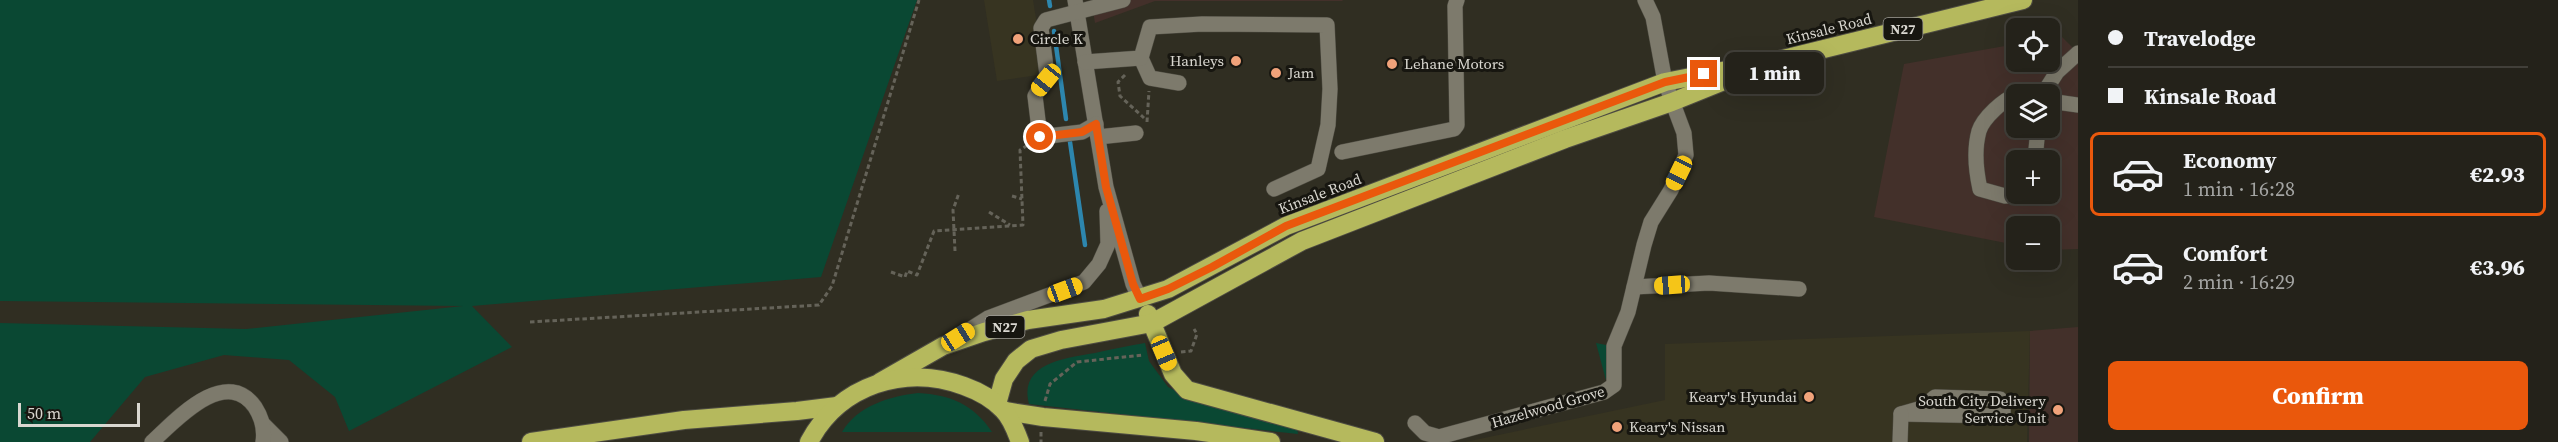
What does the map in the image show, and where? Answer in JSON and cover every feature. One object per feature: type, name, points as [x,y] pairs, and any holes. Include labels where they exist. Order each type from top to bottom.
[{"type":"highway","name":"Kinsale Road","points":[[880,382],[943,346],[1028,320],[1104,309],[1168,289],[1286,226],[1665,82],[1783,59],[2023,0]]},
{"type":"highway","name":"Kinsale Road","points":[[1001,408],[1004,379],[1016,361],[1031,349],[1061,340],[1152,323],[1302,241],[1565,139],[1672,102],[1783,59]]},
{"type":"highway","points":[[1140,299],[1173,374],[1187,390],[1375,442]]},
{"type":"highway","name":"N27","points":[[809,442],[837,406],[880,382],[918,375],[947,380],[976,390],[1001,408]]},
{"type":"highway","points":[[531,442],[684,420],[837,406]]},
{"type":"highway","points":[[1001,408],[1020,442]]},
{"type":"highway","points":[[1001,408],[1043,417],[1196,431],[1271,442]]},
{"type":"street","points":[[1123,0],[1076,6],[1046,20],[1041,27],[1047,75],[1035,96],[1040,137],[1097,130],[1136,133]]},
{"type":"street","points":[[1342,152],[1454,129],[1457,125],[1455,6],[1457,0]]},
{"type":"street","name":"Hazelwood Grove","points":[[1415,423],[1425,433],[1440,437],[1610,390],[1616,380],[1614,346],[1628,312],[1651,222],[1671,190],[1686,155],[1684,133],[1665,82],[1653,17],[1644,0]]},
{"type":"street","points":[[1076,6],[1106,187],[1133,284],[1140,299]]},
{"type":"street","points":[[1146,68],[1150,27],[1202,24],[1327,25],[1330,88],[1328,124],[1318,169],[1274,189]]},
{"type":"street","points":[[2049,84],[2057,72],[2078,53]]},
{"type":"street","points":[[1085,62],[1146,68],[1179,83]]},
{"type":"street","points":[[2006,98],[1979,129],[1976,172],[1980,189],[2006,196]]},
{"type":"street","points":[[2060,103],[2078,105]]},
{"type":"street","points":[[943,346],[988,318],[1084,282],[1099,264],[1108,244],[1106,187]]},
{"type":"street","points":[[1634,287],[1709,282],[1799,289]]},
{"type":"street","points":[[152,442],[195,404],[225,392],[239,395],[252,402],[264,425],[281,442]]},
{"type":"street","points":[[1935,397],[1995,398],[2003,403],[2002,413],[1999,416],[1901,414],[1922,408],[1935,397]]},
{"type":"street","points":[[1900,442],[1901,414]]},
{"type":"street","points":[[263,442],[264,425]]},
{"type":"path","points":[[530,322],[819,305],[832,286],[919,0]]},
{"type":"path","points":[[1146,68],[1147,122],[1120,96],[1118,90],[1118,82],[1125,76],[1146,68]]},
{"type":"path","points":[[891,272],[905,277],[907,271],[917,275],[934,231],[1023,225],[1020,150],[1037,140]]},
{"type":"path","points":[[955,251],[953,210],[959,193]]},
{"type":"path","points":[[1012,196],[1022,199]]},
{"type":"path","points":[[989,212],[1012,226]]},
{"type":"path","points":[[1181,352],[1191,351],[1197,334],[1194,329]]},
{"type":"path","points":[[1045,405],[1050,384],[1077,362],[1143,355]]},
{"type":"shaded area","points":[[984,0],[1033,0],[1045,74],[997,81]]},
{"type":"shaded area","points":[[1091,0],[1343,1],[1155,1],[1095,23]]},
{"type":"shaded area","points":[[2061,36],[2078,53],[2078,249],[2060,250],[2060,216],[2006,216],[2006,243],[1874,217],[1904,64],[2006,46],[2006,72],[2060,72]]},
{"type":"shaded area","points":[[2078,327],[2078,442],[2029,442],[2030,331]]},
{"type":"shaded area","points":[[2030,331],[2027,442],[1465,442],[1665,400],[1665,344]]},
{"type":"green space","points":[[0,0],[917,0],[821,277],[472,306],[512,347],[349,431],[335,397],[289,360],[224,355],[145,377],[90,442],[0,442],[0,323],[246,329],[463,306],[0,301]]},
{"type":"green space","points":[[1145,343],[1149,361],[1168,387],[1188,397],[1297,428],[1298,434],[1029,404],[1027,390],[1031,379],[1037,371],[1047,365],[1071,357]]},
{"type":"green space","points":[[1596,343],[1606,345],[1607,384]]},
{"type":"green space","points":[[918,393],[941,396],[960,403],[977,414],[992,432],[842,432],[856,415],[865,409],[886,400]]},
{"type":"waterway","points":[[1049,0],[1050,6]]},
{"type":"waterway","points":[[1054,31],[1066,119]]},
{"type":"waterway","points":[[1070,142],[1085,245]]},
{"type":"place","name":"Circle K","points":[[1018,39]]},
{"type":"place","name":"Hanleys","points":[[1236,61]]},
{"type":"place","name":"Lehane Motors","points":[[1392,64]]},
{"type":"place","name":"Jam","points":[[1276,73]]},
{"type":"place","name":"Keary's Hyundai","points":[[1809,397]]},
{"type":"place","name":"South City Delivery Service Unit","points":[[2058,410]]},
{"type":"place","name":"Keary's Nissan","points":[[1617,427]]},
{"type":"route","points":[[1040,137],[1082,132],[1096,124],[1106,187],[1133,284],[1140,299],[1168,289],[1286,226],[1665,82],[1704,74]]}]
